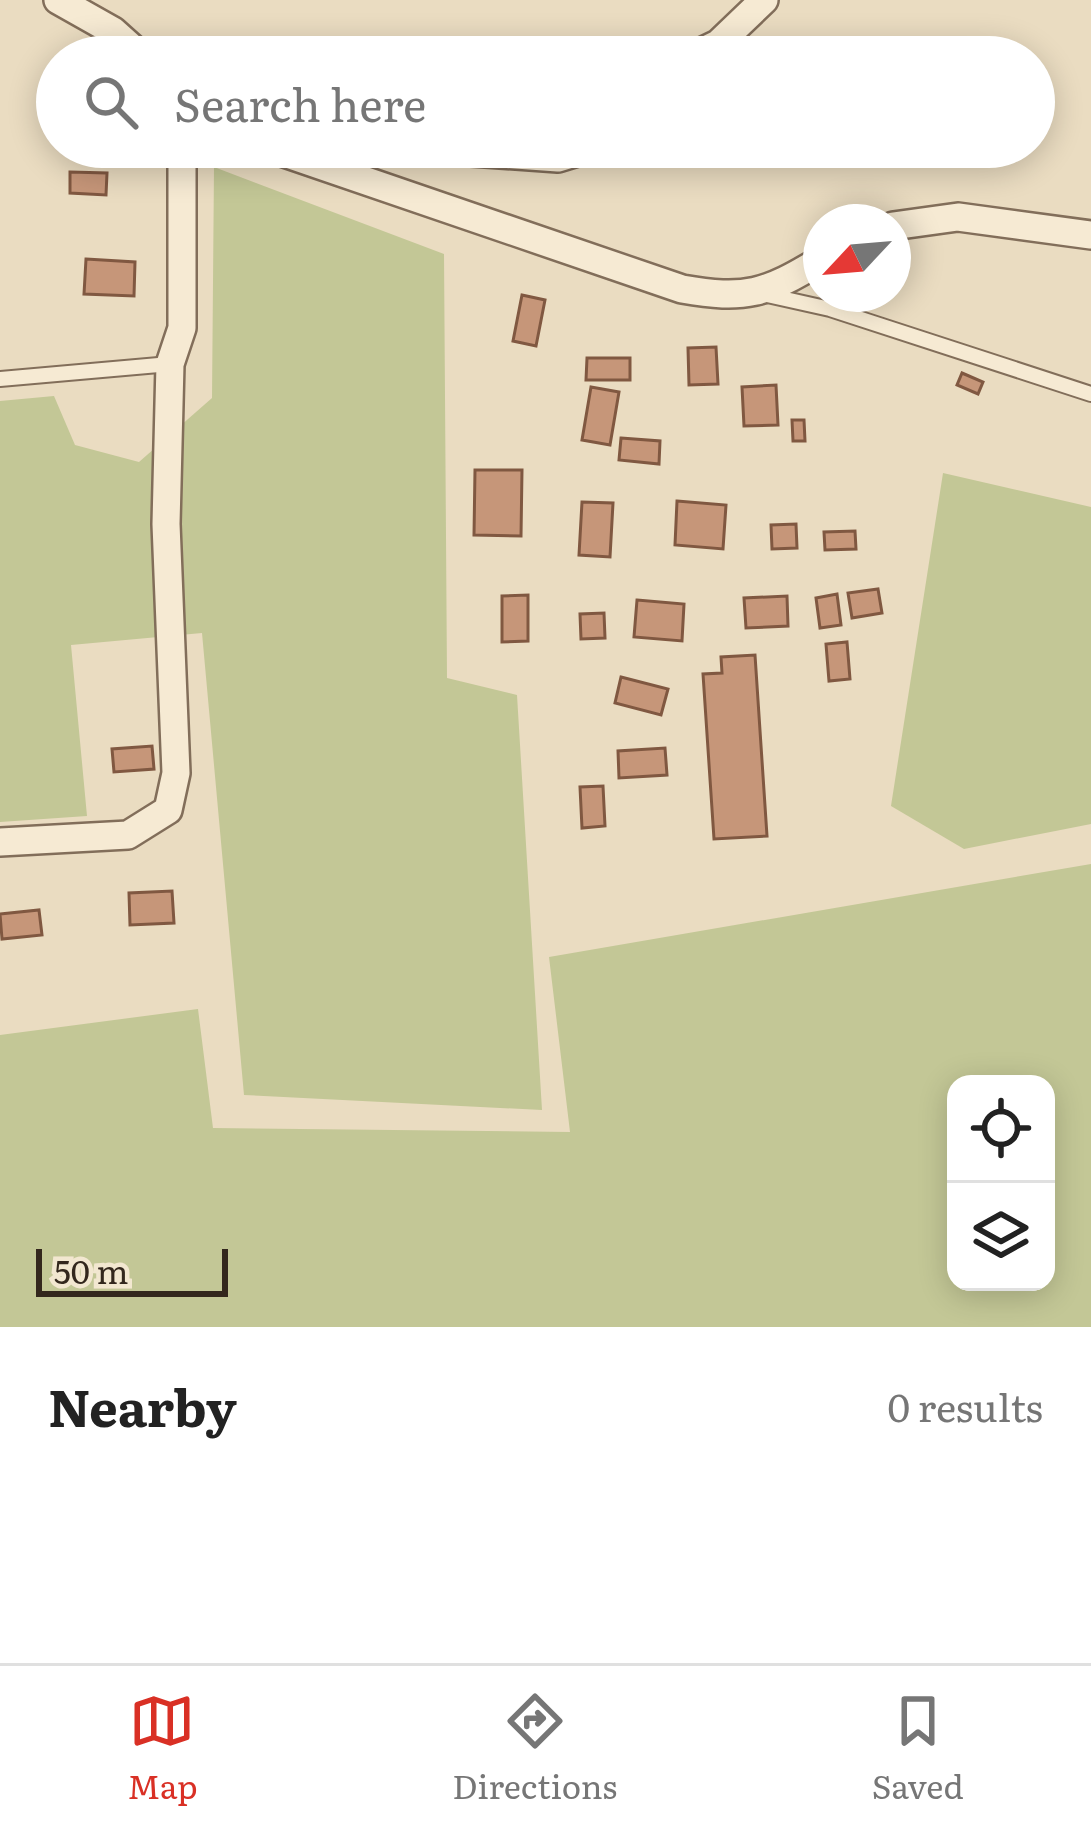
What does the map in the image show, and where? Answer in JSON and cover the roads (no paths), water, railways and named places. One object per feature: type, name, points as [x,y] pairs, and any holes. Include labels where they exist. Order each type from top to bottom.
[{"type":"street","points":[[58,0],[118,36]]},
{"type":"street","points":[[726,36],[764,0]]},
{"type":"street","points":[[0,842],[128,835],[168,810],[176,773],[166,524],[170,364],[182,328],[182,168]]},
{"type":"street","points":[[328,168],[682,290],[734,298],[777,287],[803,271]]},
{"type":"street","points":[[911,224],[958,217],[1091,235]]},
{"type":"lane","points":[[755,293],[830,309],[1091,394]]},
{"type":"lane","points":[[0,379],[170,364]]}]
